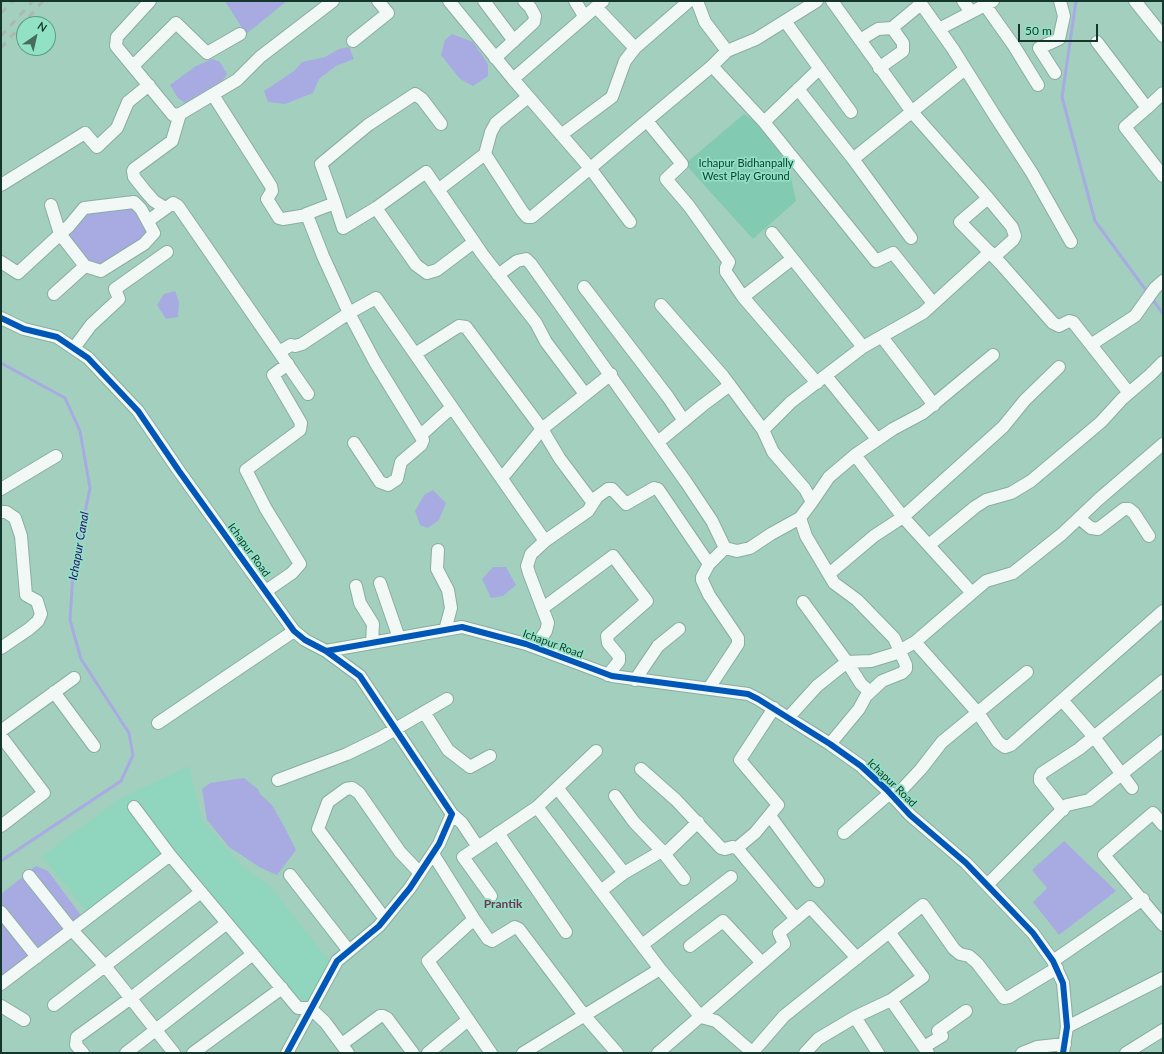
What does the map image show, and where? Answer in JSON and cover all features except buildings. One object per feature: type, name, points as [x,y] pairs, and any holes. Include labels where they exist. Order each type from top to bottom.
[{"type":"street","points":[[150,1],[117,37],[116,46],[173,115],[180,114],[213,95],[244,74],[260,57],[333,1]]},
{"type":"street","points":[[353,41],[388,13],[378,1]]},
{"type":"street","points":[[449,1],[495,58],[590,168],[630,222]]},
{"type":"street","points":[[484,1],[514,41]]},
{"type":"street","points":[[575,1],[584,16]]},
{"type":"street","points":[[561,135],[612,97],[625,61],[635,48],[689,1]]},
{"type":"street","points":[[697,1],[705,22],[727,51]]},
{"type":"street","points":[[485,154],[527,217],[536,215],[712,66],[727,51],[756,39],[817,1]]},
{"type":"street","points":[[763,430],[791,402],[863,347],[923,313],[933,303],[992,255],[1013,240],[1015,236],[1012,227],[988,198],[912,112],[832,1]]},
{"type":"street","points":[[963,1],[971,12]]},
{"type":"street","points":[[1055,73],[1039,48],[1059,39],[1064,16],[1060,1]]},
{"type":"street","points":[[1135,1],[1163,36]]},
{"type":"street","points":[[495,58],[534,22],[531,3]]},
{"type":"street","points":[[860,40],[878,29],[892,28],[920,3],[939,29],[1032,173],[1071,242]]},
{"type":"street","points":[[939,29],[989,3],[1038,85]]},
{"type":"street","points":[[513,79],[584,16],[600,4],[635,48]]},
{"type":"street","points":[[784,21],[852,112]]},
{"type":"street","points":[[133,66],[176,23],[207,53],[240,34]]},
{"type":"street","points":[[879,68],[903,51],[903,43],[892,28]]},
{"type":"street","points":[[1097,42],[1147,108]]},
{"type":"street","points":[[712,66],[764,122],[876,261],[893,253],[933,303]]},
{"type":"street","points":[[764,122],[819,69]]},
{"type":"street","points":[[853,160],[965,69]]},
{"type":"street","points":[[1,185],[85,133],[97,147],[117,128],[128,102],[150,86]]},
{"type":"street","points":[[798,89],[911,238]]},
{"type":"street","points":[[441,124],[422,99],[415,94],[368,125],[320,164],[343,228],[376,208],[426,172],[474,242],[536,323],[546,342],[585,394]]},
{"type":"street","points":[[213,95],[271,186],[272,191],[267,199],[279,218],[283,219],[306,214],[335,203]]},
{"type":"street","points":[[438,190],[485,154],[491,132],[496,123],[528,97]]},
{"type":"street","points":[[1162,97],[1125,127],[1163,176]]},
{"type":"street","points":[[165,208],[154,201],[146,192],[134,177],[133,171],[172,141],[180,114]]},
{"type":"street","points":[[647,121],[682,164],[666,179],[688,206],[728,262],[726,272],[743,297],[877,439]]},
{"type":"street","points":[[988,198],[960,222],[1053,323],[1059,326],[1069,321],[1073,322],[1092,344],[1129,393]]},
{"type":"street","points":[[1,262],[18,273],[60,234],[69,226],[84,208],[134,202],[141,209],[154,233],[144,244],[101,271],[85,266],[60,234],[51,205]]},
{"type":"street","points":[[148,221],[173,203],[178,206],[308,394]]},
{"type":"street","points":[[376,208],[416,265],[427,273],[437,270],[474,242]]},
{"type":"street","points":[[306,214],[349,313],[375,362],[421,435],[423,442],[401,462],[397,479],[388,485],[380,482],[354,443]]},
{"type":"street","points":[[772,233],[863,347]]},
{"type":"street","points":[[74,348],[91,325],[119,299],[115,289],[167,252]]},
{"type":"street","points":[[743,297],[792,259]]},
{"type":"street","points":[[498,275],[517,261],[526,260],[532,264],[611,374],[712,521],[725,548]]},
{"type":"street","points":[[54,294],[85,266]]},
{"type":"street","points":[[1092,344],[1135,316],[1159,285]]},
{"type":"street","points":[[584,287],[684,420]]},
{"type":"street","points":[[279,352],[291,345],[295,346],[302,344],[349,313],[376,298],[545,541]]},
{"type":"street","points":[[661,305],[730,385],[763,430],[774,452],[805,489],[812,502]]},
{"type":"street","name":"Ichapur Road","points":[[1,318],[24,329],[57,337],[88,358],[138,411],[179,471],[294,631],[305,640],[326,651],[462,627],[535,647],[608,675],[635,680],[748,694],[774,708],[830,744],[861,766],[987,885],[1033,933],[1055,964],[1064,983],[1067,1027],[1064,1048]]},
{"type":"street","points":[[415,354],[459,326],[464,326],[542,429],[560,459],[593,503]]},
{"type":"street","points":[[882,337],[934,405]]},
{"type":"street","points":[[725,548],[737,551],[750,548],[771,534],[800,518],[830,477],[855,455],[893,429],[923,413],[994,355]]},
{"type":"street","points":[[929,545],[975,507],[986,500],[1011,493],[1031,481],[1095,427],[1163,362]]},
{"type":"street","points":[[266,591],[292,573],[300,564],[266,509],[246,470],[300,430],[301,423],[273,375],[288,364]]},
{"type":"street","points":[[829,574],[874,536],[903,517],[1003,427],[1024,400],[1059,367]]},
{"type":"street","points":[[502,478],[542,429],[611,374]]},
{"type":"street","points":[[658,442],[730,385]]},
{"type":"street","points":[[421,435],[452,407]]},
{"type":"street","points":[[788,718],[816,686],[847,662],[871,661],[900,651],[915,642],[986,580],[1013,573],[1062,534],[1163,444]]},
{"type":"street","points":[[855,455],[903,517],[972,593]]},
{"type":"street","points":[[1,489],[56,456]]},
{"type":"street","points":[[535,647],[547,628],[548,623],[527,566],[531,554],[545,541],[588,511],[597,497],[608,489],[612,489],[626,504],[657,488],[709,564]]},
{"type":"street","points":[[1079,518],[1091,528],[1098,529],[1124,509],[1130,509],[1149,536]]},
{"type":"street","points":[[1,512],[6,512],[15,518],[21,536],[26,595],[37,601],[41,614],[38,621],[29,629],[1,648]]},
{"type":"street","points":[[800,518],[806,536],[834,583],[856,600],[894,638],[906,664],[906,669],[902,673],[882,681],[870,692],[861,703],[859,709],[830,744]]},
{"type":"street","points":[[709,688],[737,646],[738,641],[703,584],[702,577],[709,564],[725,548]]},
{"type":"street","points":[[438,550],[437,569],[448,590],[451,608],[445,630]]},
{"type":"street","points":[[543,608],[613,556],[647,601],[607,636],[608,643],[619,656],[619,661],[608,675]]},
{"type":"street","points":[[380,583],[399,638]]},
{"type":"street","points":[[356,586],[360,604],[373,624],[372,642]]},
{"type":"street","points":[[803,602],[847,662],[860,684],[870,692]]},
{"type":"street","points":[[915,642],[978,713],[998,742],[1005,747],[1011,745],[1163,611]]},
{"type":"street","points":[[635,680],[658,646],[679,629]]},
{"type":"street","points":[[158,723],[294,631]]},
{"type":"street","points":[[326,651],[360,676],[452,814],[462,823],[478,847]]},
{"type":"street","points":[[844,833],[892,796],[921,769],[942,742],[1027,672]]},
{"type":"street","points":[[1,731],[74,678]]},
{"type":"street","points":[[1063,810],[1040,781],[1042,773],[1094,737],[1163,682]]},
{"type":"street","points":[[54,692],[94,746]]},
{"type":"street","points":[[278,780],[347,754],[380,738],[447,699]]},
{"type":"street","points":[[1062,700],[1094,737],[1132,788]]},
{"type":"street","points":[[641,769],[676,800],[723,849],[737,848],[756,833],[778,804],[740,760],[774,708]]},
{"type":"street","points":[[424,712],[448,750],[470,767],[490,756]]},
{"type":"street","points":[[1,736],[44,793],[1,826]]},
{"type":"street","points":[[987,885],[1067,805],[1088,800],[1163,741]]},
{"type":"street","points":[[491,896],[463,858],[537,808],[596,751]]},
{"type":"street","points":[[385,919],[318,829],[328,802],[346,789],[352,788],[359,793],[400,852],[420,873]]},
{"type":"street","points":[[558,789],[624,873]]},
{"type":"street","points":[[615,796],[634,822],[662,851],[684,880]]},
{"type":"street","points":[[134,806],[170,855],[298,1008],[310,1008],[325,1022],[345,1049],[380,1016],[383,1016],[387,1018],[413,1053]]},
{"type":"street","points":[[537,808],[602,890],[660,969],[700,1017],[716,1021],[753,1053],[784,1016],[925,906],[954,949],[960,954],[969,956],[977,963],[1004,998],[1009,998],[1143,899]]},
{"type":"street","points":[[1163,825],[1153,813],[1104,855],[1143,899],[1163,925]]},
{"type":"street","points":[[287,1053],[310,1008],[337,961],[385,919],[410,888],[433,854],[452,814]]},
{"type":"street","points":[[770,816],[818,881]]},
{"type":"street","points":[[602,890],[624,873],[662,851],[668,851],[698,822]]},
{"type":"street","points":[[498,833],[566,932]]},
{"type":"street","points":[[737,848],[796,919]]},
{"type":"street","points":[[433,854],[488,939],[492,940],[514,927],[520,929],[584,1016],[617,1053]]},
{"type":"street","points":[[2,982],[170,855]]},
{"type":"street","points":[[290,875],[349,951]]},
{"type":"street","points":[[29,876],[72,930],[105,966],[174,1053]]},
{"type":"street","points":[[642,944],[731,877]]},
{"type":"street","points":[[54,1005],[201,892]]},
{"type":"street","points":[[658,1053],[784,944],[779,933],[810,907],[857,958]]},
{"type":"street","points":[[1,912],[37,957]]},
{"type":"street","points":[[474,919],[428,961],[491,1053]]},
{"type":"street","points":[[690,946],[723,921],[762,963]]},
{"type":"street","points":[[83,1053],[76,1045],[77,1037],[131,998],[227,923]]},
{"type":"street","points":[[805,1053],[818,1039],[855,1017],[891,1000],[923,977],[890,932]]},
{"type":"street","points":[[126,1053],[253,954]]},
{"type":"street","points":[[523,1053],[660,969]]},
{"type":"street","points":[[1067,1027],[1163,978]]},
{"type":"street","points":[[193,1053],[282,988]]},
{"type":"street","points":[[891,1000],[926,1050],[942,1036],[938,1031],[966,1011]]},
{"type":"street","points":[[1,1006],[24,1020]]},
{"type":"street","points":[[855,1017],[878,1053]]},
{"type":"street","points":[[428,1053],[468,1020]]},
{"type":"street","points":[[1126,1053],[1163,1030]]},
{"type":"street","points":[[1022,1053],[1037,1047],[1064,1048]]},
{"type":"shaded area","points":[[189,766],[202,820],[241,865],[270,886],[330,962],[308,1003],[299,1002],[170,851],[89,914],[42,856],[121,798]]},
{"type":"green space","name":"Ichapur Bidhanpally West Play Ground","points":[[744,114],[761,126],[786,154],[796,201],[753,239],[685,164]]},
{"type":"water","points":[[225,1],[287,1],[246,34]]},
{"type":"water","points":[[452,34],[473,42],[488,64],[488,76],[473,86],[460,79],[441,55],[445,40]]},
{"type":"water","points":[[349,47],[354,59],[336,66],[319,79],[313,93],[285,104],[268,102],[264,91],[294,71],[302,62],[325,57],[339,49]]},
{"type":"water","points":[[212,59],[220,62],[227,74],[223,80],[185,103],[178,98],[170,85],[196,66]]},
{"type":"water","points":[[131,208],[138,210],[150,230],[143,241],[101,266],[88,264],[66,236],[77,220],[92,210]]},
{"type":"water","points":[[175,291],[179,302],[178,317],[166,319],[157,305],[164,294]]},
{"type":"water","points":[[433,490],[446,503],[439,520],[428,528],[420,525],[415,511],[424,495]]},
{"type":"water","points":[[493,567],[506,567],[516,585],[503,596],[491,598],[482,579]]},
{"type":"water","points":[[244,778],[258,789],[260,794],[272,805],[296,850],[277,875],[261,868],[229,847],[207,820],[202,789],[210,783]]},
{"type":"water","points":[[1064,841],[1116,891],[1059,935],[1033,902],[1047,888],[1032,870]]},
{"type":"water","points":[[36,866],[48,871],[83,918],[1,975],[1,894]]},
{"type":"waterway","points":[[1076,1],[1062,97],[1095,221],[1148,293]]},
{"type":"waterway","points":[[1151,297],[1163,314]]},
{"type":"waterway","name":"Ichapur Canal","points":[[1,363],[65,398],[80,431],[90,488],[73,572],[70,620],[81,659],[129,733],[133,755],[121,781],[1,861]]},
{"type":"railway","points":[[1,13],[13,1]]},
{"type":"railway","points":[[1,36],[33,1]]},
{"type":"railway","points":[[1,48],[43,1]]},
{"type":"cycle path","points":[[1,318],[24,329],[57,337],[88,358],[138,411],[179,471],[294,631],[305,640],[326,651],[360,676],[452,814],[439,844],[410,888],[379,926],[337,961],[287,1053]]},
{"type":"cycle path","points":[[326,651],[462,627],[526,644],[612,676],[748,694],[758,699],[830,744],[861,766],[887,790],[910,815],[966,863],[1033,933],[1053,961],[1063,983],[1067,1027],[1063,1053]]},
{"type":"district","name":"Prantik","points":[[503,904]]}]
